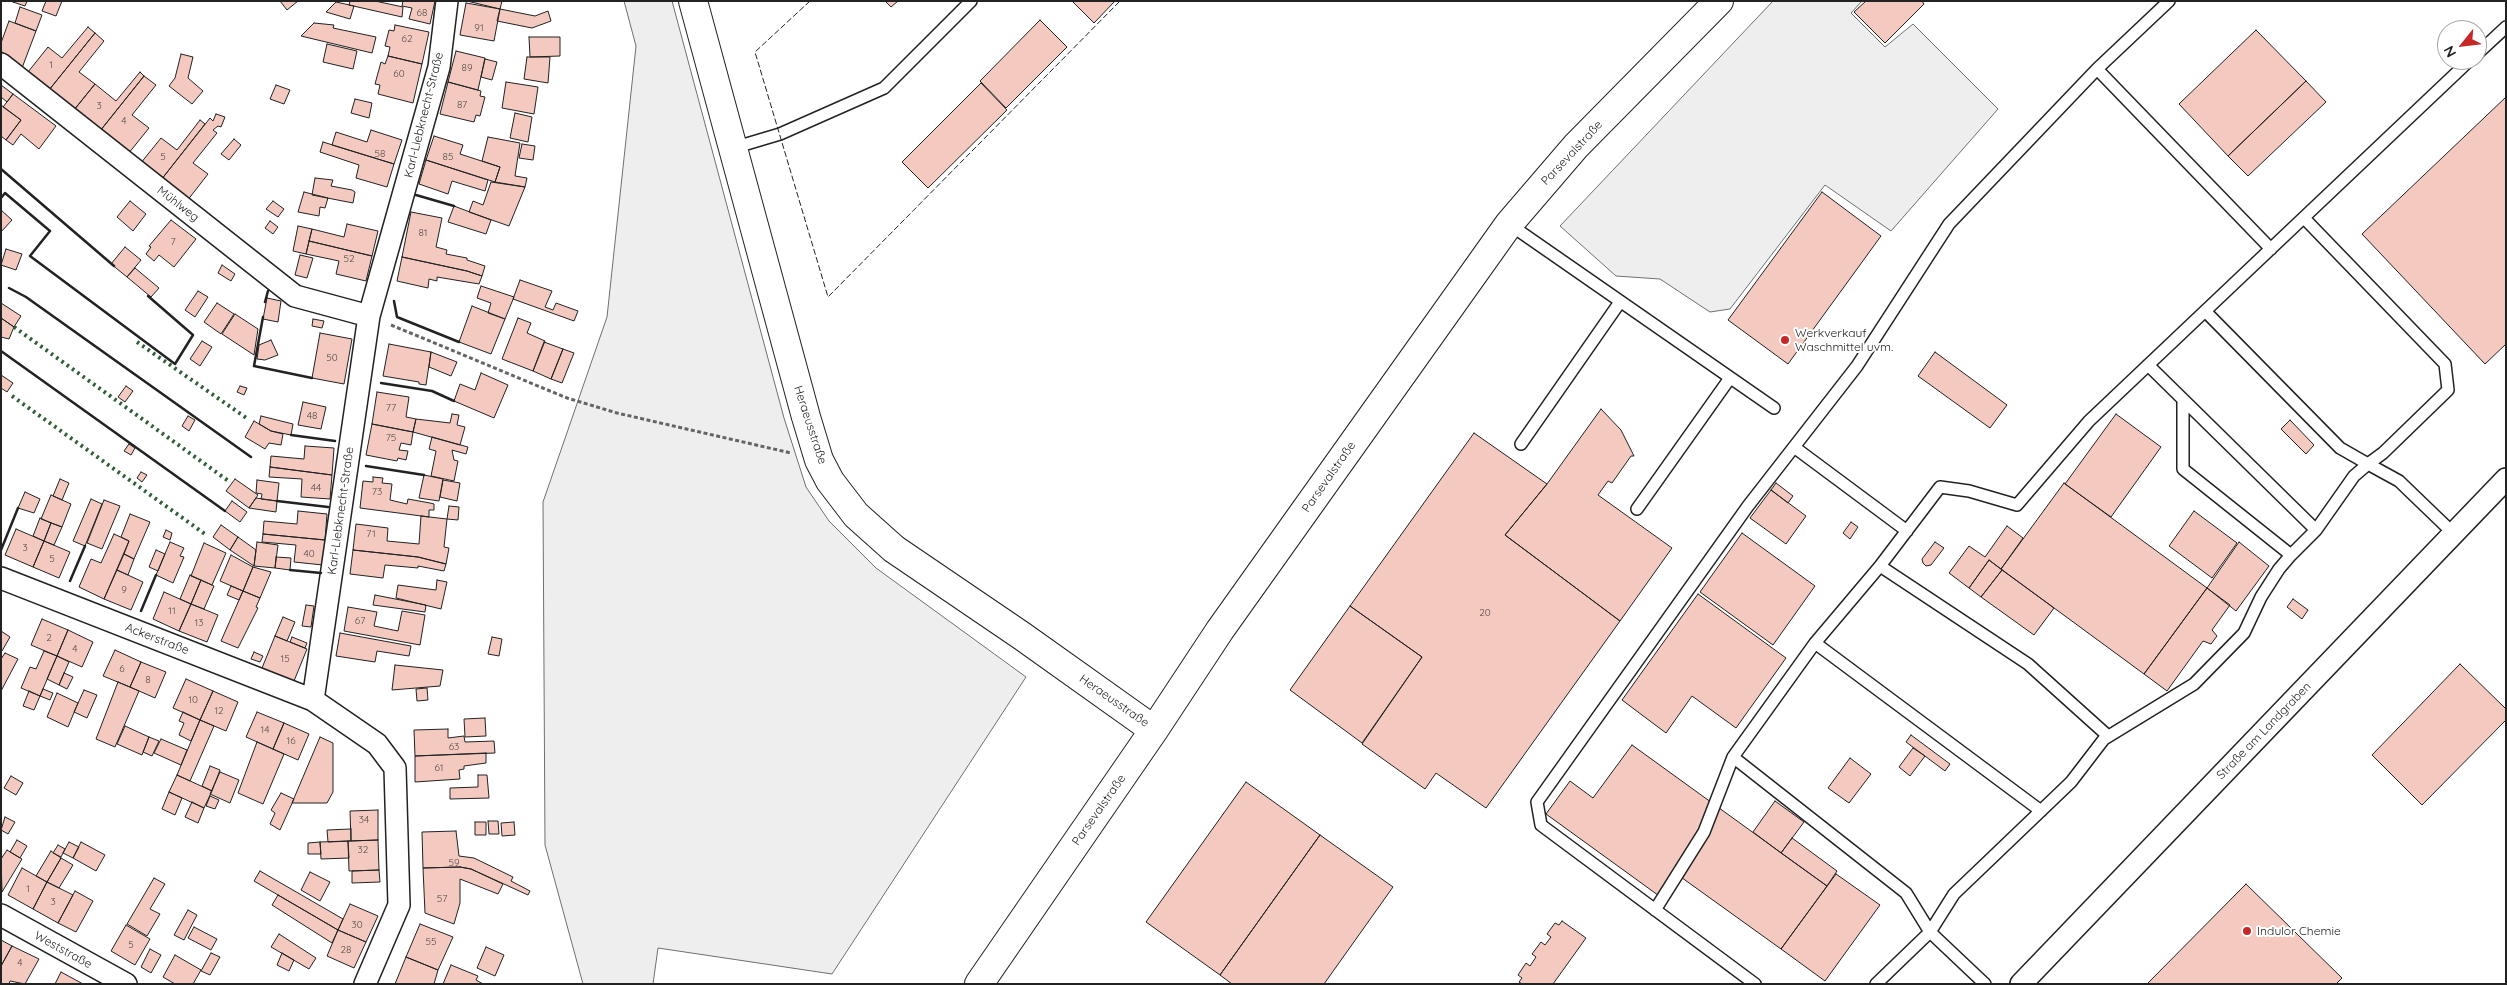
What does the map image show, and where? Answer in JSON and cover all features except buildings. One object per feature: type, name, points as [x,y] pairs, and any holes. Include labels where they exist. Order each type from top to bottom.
[{"type":"street","name":"Karl-Liebknecht-Straße","points":[[313,700],[369,316],[438,67],[446,1]]},
{"type":"street","name":"Heraeusstraße","points":[[693,1],[819,460],[830,481],[856,515],[894,550],[1022,636],[1154,730]]},
{"type":"street","name":"Parsevalstraße","points":[[979,984],[1154,730],[1220,630],[1509,224],[1576,146],[1719,1]]},
{"type":"street","name":"Mühlweg","points":[[1,64],[295,296],[369,316]]},
{"type":"street","name":"Straße am Landgraben","points":[[2021,984],[2506,479]]},
{"type":"street","name":"Ackerstraße","points":[[1,578],[313,700]]},
{"type":"street","points":[[313,700],[377,744],[395,768],[399,905],[365,984]]},
{"type":"street","name":"Weststraße","points":[[1,915],[126,984]]},
{"type":"lane","points":[[733,148],[780,134],[884,88],[971,1]]},
{"type":"lane","points":[[1755,984],[1541,825],[1537,802],[1748,506],[1857,366],[1949,224],[2097,69],[2169,1]]},
{"type":"lane","points":[[2487,44],[2506,26]]},
{"type":"lane","points":[[2097,69],[2271,249]]},
{"type":"lane","points":[[1655,910],[1704,832],[1733,757],[1815,643],[1880,566],[1940,488],[1969,491],[2017,505],[2089,421],[2459,70]]},
{"type":"lane","points":[[1876,984],[1930,932],[1954,894],[2071,782],[2104,739],[2194,684],[2244,633],[2261,597],[2279,569],[2316,530],[2354,476],[2383,453],[2448,390],[2445,364],[2304,218]]},
{"type":"lane","points":[[1509,224],[1774,408]]},
{"type":"lane","points":[[1521,444],[1620,302]]},
{"type":"lane","points":[[2205,311],[2340,448],[2399,481],[2453,534]]},
{"type":"lane","points":[[2148,365],[2316,530]]},
{"type":"lane","points":[[1637,509],[1730,378]]},
{"type":"lane","points":[[2183,400],[2183,470],[2291,555]]},
{"type":"lane","points":[[1794,447],[1907,531]]},
{"type":"lane","points":[[1880,566],[2028,664],[2108,736]]},
{"type":"lane","points":[[1815,643],[2041,811]]},
{"type":"lane","points":[[1733,757],[1906,893],[1930,932],[1985,984]]},
{"type":"path","points":[[369,316],[567,398],[617,413],[819,460]]},
{"type":"shaded area","points":[[624,1],[672,1],[784,418],[806,487],[829,521],[876,568],[1026,677],[832,974],[658,948],[653,984],[583,984],[545,845],[543,502],[607,317],[636,46]]},
{"type":"shaded area","points":[[1773,1],[1862,1],[1851,13],[1885,47],[1913,24],[1998,109],[1891,231],[1825,185],[1730,309],[1710,312],[1660,279],[1616,276],[1560,226]]},
{"type":"hedge","points":[[14,327],[230,482]]},
{"type":"hedge","points":[[137,342],[248,419]]},
{"type":"hedge","points":[[12,396],[205,534]]},
{"type":"fence","points":[[810,1],[755,52],[828,297],[1120,1]]},
{"type":"wall","points":[[1,169],[114,266]]},
{"type":"wall","points":[[1,198],[5,193],[50,231],[30,256],[175,364],[193,335],[148,296]]},
{"type":"wall","points":[[416,195],[454,206]]},
{"type":"wall","points":[[9,288],[26,297],[251,457]]},
{"type":"wall","points":[[265,302],[268,291]]},
{"type":"wall","points":[[394,301],[397,317],[459,342]]},
{"type":"wall","points":[[263,317],[254,366],[312,378]]},
{"type":"wall","points":[[1,351],[225,511]]},
{"type":"wall","points":[[381,383],[432,391],[454,401]]},
{"type":"wall","points":[[291,435],[335,441]]},
{"type":"wall","points":[[366,466],[424,475]]},
{"type":"wall","points":[[277,501],[328,507]]},
{"type":"wall","points":[[1,550],[18,508]]},
{"type":"wall","points":[[70,581],[85,546]]},
{"type":"wall","points":[[290,570],[321,573]]},
{"type":"wall","points":[[141,611],[156,575]]},
{"type":"place","name":"Werkverkauf Waschmittel uvm.","points":[[1785,340]]},
{"type":"place","name":"Indulor Chemie","points":[[2247,931]]}]
